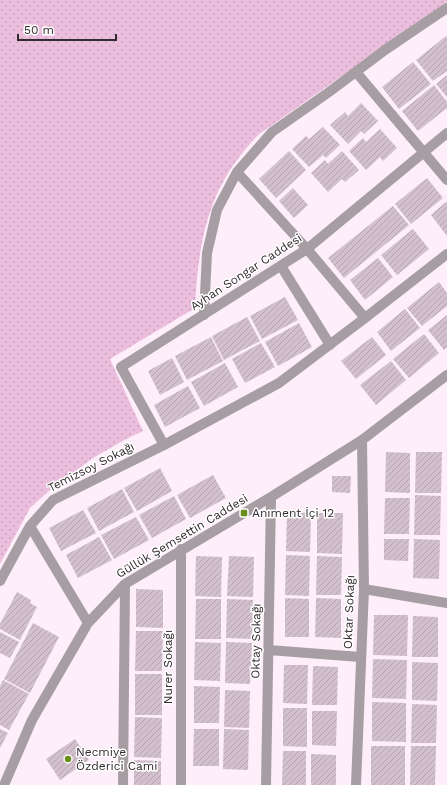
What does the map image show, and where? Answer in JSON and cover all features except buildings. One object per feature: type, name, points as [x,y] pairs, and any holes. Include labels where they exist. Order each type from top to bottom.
[{"type":"street","points":[[204,315],[207,253],[217,210],[237,172],[272,132],[447,8]]},
{"type":"street","points":[[356,72],[447,180]]},
{"type":"street","name":"Ayhan Songar Caddesi","points":[[164,445],[121,367],[308,249],[447,133]]},
{"type":"street","points":[[237,172],[308,249],[365,318]]},
{"type":"street","name":"Temizsoy Sokağı","points":[[0,581],[30,526],[53,500],[164,445],[279,383],[447,254]]},
{"type":"street","points":[[281,266],[330,345]]},
{"type":"street","name":"Güllük Şemsettin Caddesi","points":[[4,785],[32,720],[88,623],[125,584],[181,549],[271,498],[362,440],[447,375]]},
{"type":"street","name":"Oktar Sokağı","points":[[356,785],[360,657],[364,589],[362,440]]},
{"type":"street","name":"Oktay Sokağı","points":[[266,785],[271,498]]},
{"type":"street","points":[[30,526],[88,623]]},
{"type":"street","name":"Nurer Sokağı","points":[[181,549],[181,785]]},
{"type":"street","points":[[123,785],[125,584]]},
{"type":"street","points":[[364,589],[447,603]]},
{"type":"street","points":[[268,650],[360,657]]},
{"type":"shaded area","points":[[0,0],[447,0],[447,2],[258,135],[243,152],[226,177],[215,198],[205,228],[197,276],[195,308],[110,359],[143,431],[93,458],[50,490],[30,508],[0,564]]},
{"type":"place","name":"Anıment İçi 12","points":[[244,513]]},
{"type":"place","name":"Necmiye Özderici Cami","points":[[68,759]]}]
